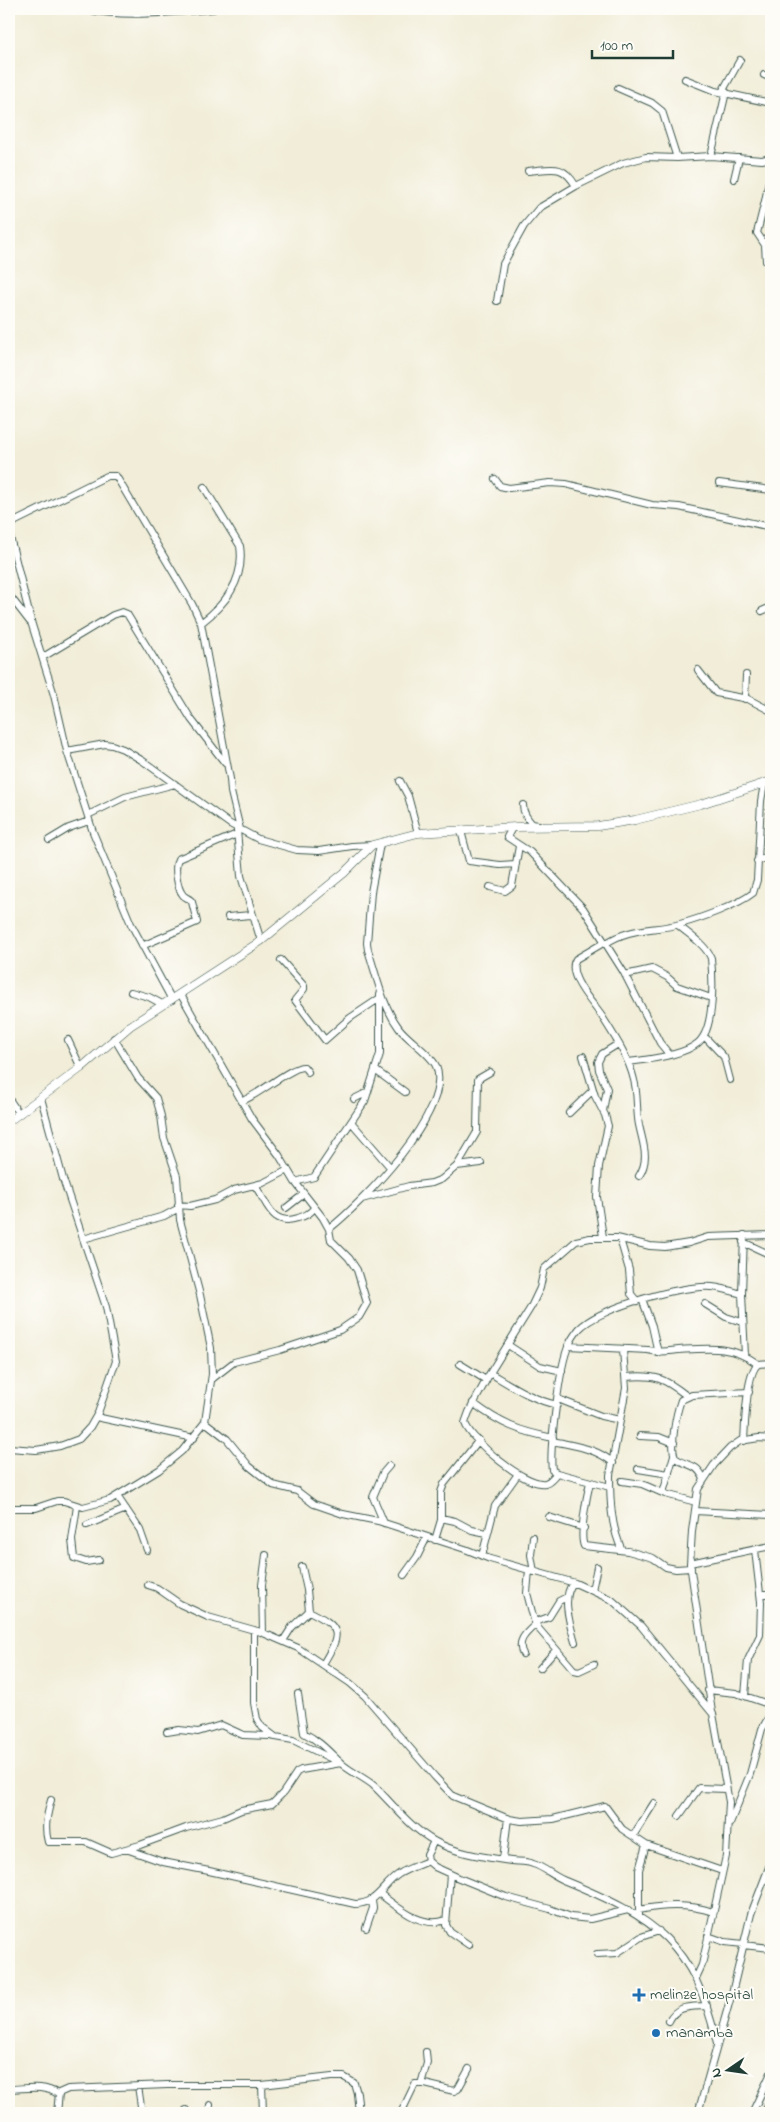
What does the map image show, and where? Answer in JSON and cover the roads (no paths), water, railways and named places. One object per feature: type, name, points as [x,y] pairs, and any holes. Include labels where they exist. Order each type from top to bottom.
[{"type":"highway","points":[[767,2113],[771,2104]]},
{"type":"street","points":[[84,9],[122,14],[153,15],[213,9]]},
{"type":"street","points":[[711,156],[724,92],[740,60]]},
{"type":"street","points":[[764,75],[771,78]]},
{"type":"street","points":[[685,79],[724,92],[771,103]]},
{"type":"street","points":[[618,88],[652,103],[662,111],[677,158]]},
{"type":"street","points":[[498,301],[503,264],[524,226],[539,208],[576,186],[635,159],[646,157],[711,156],[762,160],[771,158]]},
{"type":"street","points":[[734,179],[739,158]]},
{"type":"street","points":[[528,171],[563,170],[569,174],[576,186]]},
{"type":"street","points":[[766,261],[765,245],[758,233],[768,204],[771,170]]},
{"type":"street","points":[[172,1000],[142,946],[118,895],[89,818],[67,751],[10,537],[10,529],[14,522],[22,517],[112,474],[116,476],[126,492],[192,604],[201,623],[214,684],[238,830],[241,876],[261,941]]},
{"type":"street","points":[[495,480],[500,486],[509,488],[550,483],[566,484],[652,504],[679,507],[771,527],[771,517]]},
{"type":"street","points":[[719,482],[771,490]]},
{"type":"street","points":[[201,623],[217,611],[226,601],[241,568],[242,557],[240,546],[204,487]]},
{"type":"street","points":[[9,595],[32,625]]},
{"type":"street","points":[[762,611],[771,607]]},
{"type":"street","points":[[43,656],[112,615],[122,612],[127,614],[191,719],[226,764]]},
{"type":"street","points":[[698,670],[716,693],[758,702],[770,710],[771,700]]},
{"type":"street","points":[[745,699],[746,675]]},
{"type":"street","points":[[67,751],[112,744],[143,761],[238,830],[258,839],[297,850],[319,851],[352,846],[376,845],[418,833],[548,826],[598,826],[635,820],[701,804],[767,782],[757,861],[756,888],[747,898],[678,925],[630,932],[576,959],[573,968],[579,984],[603,1018],[628,1062],[635,1081],[639,1126],[645,1147],[645,1167],[639,1176]]},
{"type":"street","points":[[400,781],[408,796],[418,833]]},
{"type":"street","points":[[49,840],[125,797],[175,784]]},
{"type":"street","points":[[523,805],[525,816],[532,824],[548,826]]},
{"type":"street","points":[[512,828],[507,838],[530,852],[576,899],[625,976],[660,1043],[669,1054]]},
{"type":"street","points":[[142,946],[197,922],[192,902],[180,890],[176,866],[178,859],[238,830]]},
{"type":"street","points":[[462,831],[469,861],[500,865],[516,864]]},
{"type":"street","points":[[9,1121],[81,1068],[114,1038],[162,1004],[181,995],[261,941],[376,845]]},
{"type":"street","points":[[329,1228],[362,1199],[414,1138],[427,1116],[439,1079],[435,1063],[398,1026],[387,1007],[367,943],[376,845]]},
{"type":"street","points":[[490,887],[508,891],[512,886],[520,846]]},
{"type":"street","points":[[757,861],[771,856]]},
{"type":"street","points":[[228,917],[252,915]]},
{"type":"street","points":[[628,1062],[690,1048],[698,1044],[704,1036],[711,1009],[712,973],[708,951],[678,925]]},
{"type":"street","points":[[281,960],[304,986],[304,990],[295,1000],[325,1040],[350,1018],[380,998]]},
{"type":"street","points":[[625,976],[652,969],[667,977],[677,986],[711,998]]},
{"type":"street","points":[[295,1182],[314,1177],[365,1101],[380,1054],[381,989]]},
{"type":"street","points":[[131,992],[149,997],[162,1004]]},
{"type":"street","points":[[181,995],[242,1102],[295,1182],[329,1228],[331,1240],[349,1258],[357,1270],[367,1298],[366,1309],[350,1324],[340,1330],[280,1350],[234,1362],[212,1379]]},
{"type":"street","points":[[704,1036],[724,1057],[730,1080]]},
{"type":"street","points":[[9,1508],[36,1508],[57,1501],[64,1501],[83,1507],[98,1504],[117,1496],[159,1470],[182,1451],[205,1422],[212,1379],[211,1348],[178,1206],[177,1176],[164,1138],[156,1098],[138,1078],[114,1038]]},
{"type":"street","points":[[68,1040],[81,1068]]},
{"type":"street","points":[[603,1111],[607,1089],[599,1070],[598,1062],[602,1054],[618,1044]]},
{"type":"street","points":[[583,1056],[593,1090],[608,1126],[599,1166],[597,1197],[603,1237]]},
{"type":"street","points":[[242,1102],[297,1067],[304,1067],[308,1072]]},
{"type":"street","points":[[375,1070],[405,1092]]},
{"type":"street","points":[[362,1199],[402,1188],[432,1183],[442,1179],[457,1166],[477,1132],[478,1078],[490,1072]]},
{"type":"street","points":[[569,1113],[593,1090]]},
{"type":"street","points":[[354,1099],[368,1092]]},
{"type":"street","points":[[9,1448],[36,1450],[71,1443],[83,1434],[96,1417],[116,1361],[106,1307],[82,1239],[47,1125],[41,1098]]},
{"type":"street","points":[[9,1099],[19,1114]]},
{"type":"street","points":[[352,1123],[390,1167]]},
{"type":"street","points":[[457,1166],[481,1163]]},
{"type":"street","points":[[82,1239],[164,1216],[178,1206],[194,1206],[215,1200],[234,1190],[255,1186],[270,1180],[288,1170]]},
{"type":"street","points":[[255,1186],[276,1218],[283,1221],[308,1214],[314,1208]]},
{"type":"street","points":[[286,1208],[304,1194]]},
{"type":"street","points":[[557,1473],[545,1483],[537,1483],[518,1474],[504,1465],[465,1423],[473,1403],[486,1380],[538,1294],[544,1269],[576,1241],[603,1237],[665,1247],[677,1246],[708,1237],[744,1238],[771,1235]]},
{"type":"street","points":[[744,1238],[771,1255]]},
{"type":"street","points":[[744,1238],[744,1282],[742,1294],[744,1309],[742,1322],[745,1330],[745,1356]]},
{"type":"street","points":[[620,1239],[627,1263],[631,1294],[640,1300],[652,1326],[658,1353]]},
{"type":"street","points":[[610,1488],[552,1470],[553,1440],[562,1371],[568,1346],[584,1324],[618,1307],[640,1300],[672,1291],[711,1286],[742,1294]]},
{"type":"street","points":[[705,1304],[726,1317],[742,1322]]},
{"type":"street","points":[[508,1345],[540,1366],[562,1371]]},
{"type":"street","points":[[568,1346],[648,1350],[658,1353],[716,1348],[732,1350],[758,1364],[771,1363]]},
{"type":"street","points":[[622,1550],[616,1538],[610,1488],[626,1377],[623,1350]]},
{"type":"street","points":[[460,1364],[486,1380]]},
{"type":"street","points":[[744,1441],[753,1370],[758,1364]]},
{"type":"street","points":[[490,1373],[524,1393],[546,1403],[558,1402],[620,1420]]},
{"type":"street","points":[[626,1377],[646,1375],[659,1378],[672,1383],[687,1396]]},
{"type":"street","points":[[663,1493],[674,1455],[678,1409],[682,1398],[687,1396],[749,1392]]},
{"type":"street","points":[[473,1403],[506,1425],[594,1451],[606,1456],[613,1463]]},
{"type":"street","points":[[96,1417],[194,1438]]},
{"type":"street","points":[[205,1422],[227,1439],[249,1466],[273,1485],[297,1492],[314,1504],[342,1514],[384,1523],[482,1556],[574,1583],[612,1600],[641,1626],[712,1714]]},
{"type":"street","points":[[640,1436],[659,1437],[674,1443]]},
{"type":"street","points":[[696,1978],[702,1965],[722,1871],[728,1829],[729,1802],[708,1690],[691,1565],[694,1511],[698,1489],[722,1456],[735,1445],[744,1441],[771,1439]]},
{"type":"street","points":[[435,1540],[441,1518],[441,1492],[444,1484],[479,1440]]},
{"type":"street","points":[[674,1455],[678,1460],[692,1465],[699,1470],[704,1479]]},
{"type":"street","points":[[384,1523],[373,1498],[383,1472],[389,1466]]},
{"type":"street","points":[[638,1469],[669,1474]]},
{"type":"street","points":[[482,1556],[495,1506],[518,1474]]},
{"type":"street","points":[[622,1481],[642,1484],[663,1493],[696,1502]]},
{"type":"street","points":[[590,1482],[584,1512],[582,1539],[584,1546],[622,1550],[653,1558],[666,1567],[676,1569],[771,1546]]},
{"type":"street","points":[[117,1496],[140,1530],[147,1550]]},
{"type":"street","points":[[77,1506],[72,1540],[74,1558],[86,1562],[99,1560]]},
{"type":"street","points":[[87,1525],[126,1509]]},
{"type":"street","points":[[694,1511],[771,1515]]},
{"type":"street","points":[[549,1517],[584,1528]]},
{"type":"street","points":[[441,1518],[487,1534]]},
{"type":"street","points":[[404,1575],[417,1557],[427,1537]]},
{"type":"street","points":[[533,1537],[531,1571],[527,1593],[535,1623],[574,1670],[579,1671],[594,1664]]},
{"type":"street","points":[[745,1696],[748,1660],[760,1635],[760,1594],[754,1550]]},
{"type":"street","points":[[263,1633],[262,1585],[266,1555]]},
{"type":"street","points":[[302,1567],[309,1611]]},
{"type":"street","points":[[592,1590],[597,1567]]},
{"type":"street","points":[[574,1583],[567,1592],[567,1597],[575,1642]]},
{"type":"street","points":[[148,1585],[157,1588],[180,1604],[208,1616],[283,1641],[323,1664],[365,1696],[435,1778],[453,1796],[508,1818],[522,1821],[553,1819],[602,1806],[607,1808],[622,1829],[646,1845],[722,1871]]},
{"type":"street","points":[[760,1594],[771,1594]]},
{"type":"street","points":[[523,1654],[520,1645],[521,1640],[535,1623],[549,1617],[559,1601],[567,1597]]},
{"type":"street","points":[[283,1641],[292,1627],[309,1611]]},
{"type":"street","points":[[309,1611],[330,1623],[337,1634],[336,1640],[323,1664]]},
{"type":"street","points":[[254,1630],[254,1703],[257,1719],[262,1727],[274,1737]]},
{"type":"street","points":[[540,1668],[556,1650]]},
{"type":"street","points":[[708,1690],[736,1693],[771,1705]]},
{"type":"street","points":[[298,1694],[304,1733],[322,1743],[341,1763]]},
{"type":"street","points":[[728,1829],[750,1774],[762,1729],[771,1712]]},
{"type":"street","points":[[167,1732],[179,1730],[198,1732],[220,1725],[243,1735],[293,1740],[341,1763],[372,1785],[408,1822],[434,1841],[461,1852],[533,1863],[562,1880],[602,1896],[628,1910],[639,1913],[659,1931],[689,1964],[707,2006],[717,2044]]},
{"type":"street","points":[[51,1800],[45,1830],[49,1843],[86,1842],[111,1853],[223,1818],[241,1810],[272,1804],[301,1770],[341,1763]]},
{"type":"street","points":[[679,1816],[699,1788],[726,1789]]},
{"type":"street","points":[[633,1836],[654,1803]]},
{"type":"street","points":[[503,1859],[508,1818]]},
{"type":"street","points":[[434,1841],[427,1855],[428,1861],[435,1868],[506,1897],[571,1917],[590,1919],[628,1910]]},
{"type":"street","points":[[639,1913],[639,1870],[646,1845]]},
{"type":"street","points":[[126,1849],[186,1868],[209,1871],[355,1904],[372,1901],[400,1873],[428,1861]]},
{"type":"street","points":[[698,2113],[751,1914],[771,1862]]},
{"type":"street","points":[[450,1874],[446,1925],[450,1932],[469,1945]]},
{"type":"street","points":[[380,1894],[422,1921],[431,1924],[446,1920]]},
{"type":"street","points":[[366,1928],[373,1908],[372,1901]]},
{"type":"street","points":[[639,1913],[667,1906],[694,1907],[713,1912]]},
{"type":"street","points":[[597,1954],[617,1953],[641,1937],[659,1931]]},
{"type":"street","points":[[708,1936],[726,1942],[771,1948]]},
{"type":"street","points":[[669,2021],[676,2011],[680,2009],[707,2006]]},
{"type":"street","points":[[421,2084],[427,2063],[426,2052]]},
{"type":"street","points":[[401,2113],[415,2084],[454,2091],[458,2089],[469,2069]]},
{"type":"street","points":[[752,2113],[771,2073]]},
{"type":"street","points":[[57,2113],[58,2094],[60,2091],[68,2089],[138,2086],[262,2085],[344,2078],[350,2080],[356,2086],[359,2113]]},
{"type":"street","points":[[262,2085],[263,2113]]},
{"type":"street","points":[[138,2086],[142,2113]]},
{"type":"street","points":[[9,2088],[38,2087],[58,2094]]},
{"type":"street","points":[[208,2113],[210,2104]]},
{"type":"place","name":"melinze hospital","points":[[639,1995]]},
{"type":"place","name":"manamba","points":[[656,2033]]}]
